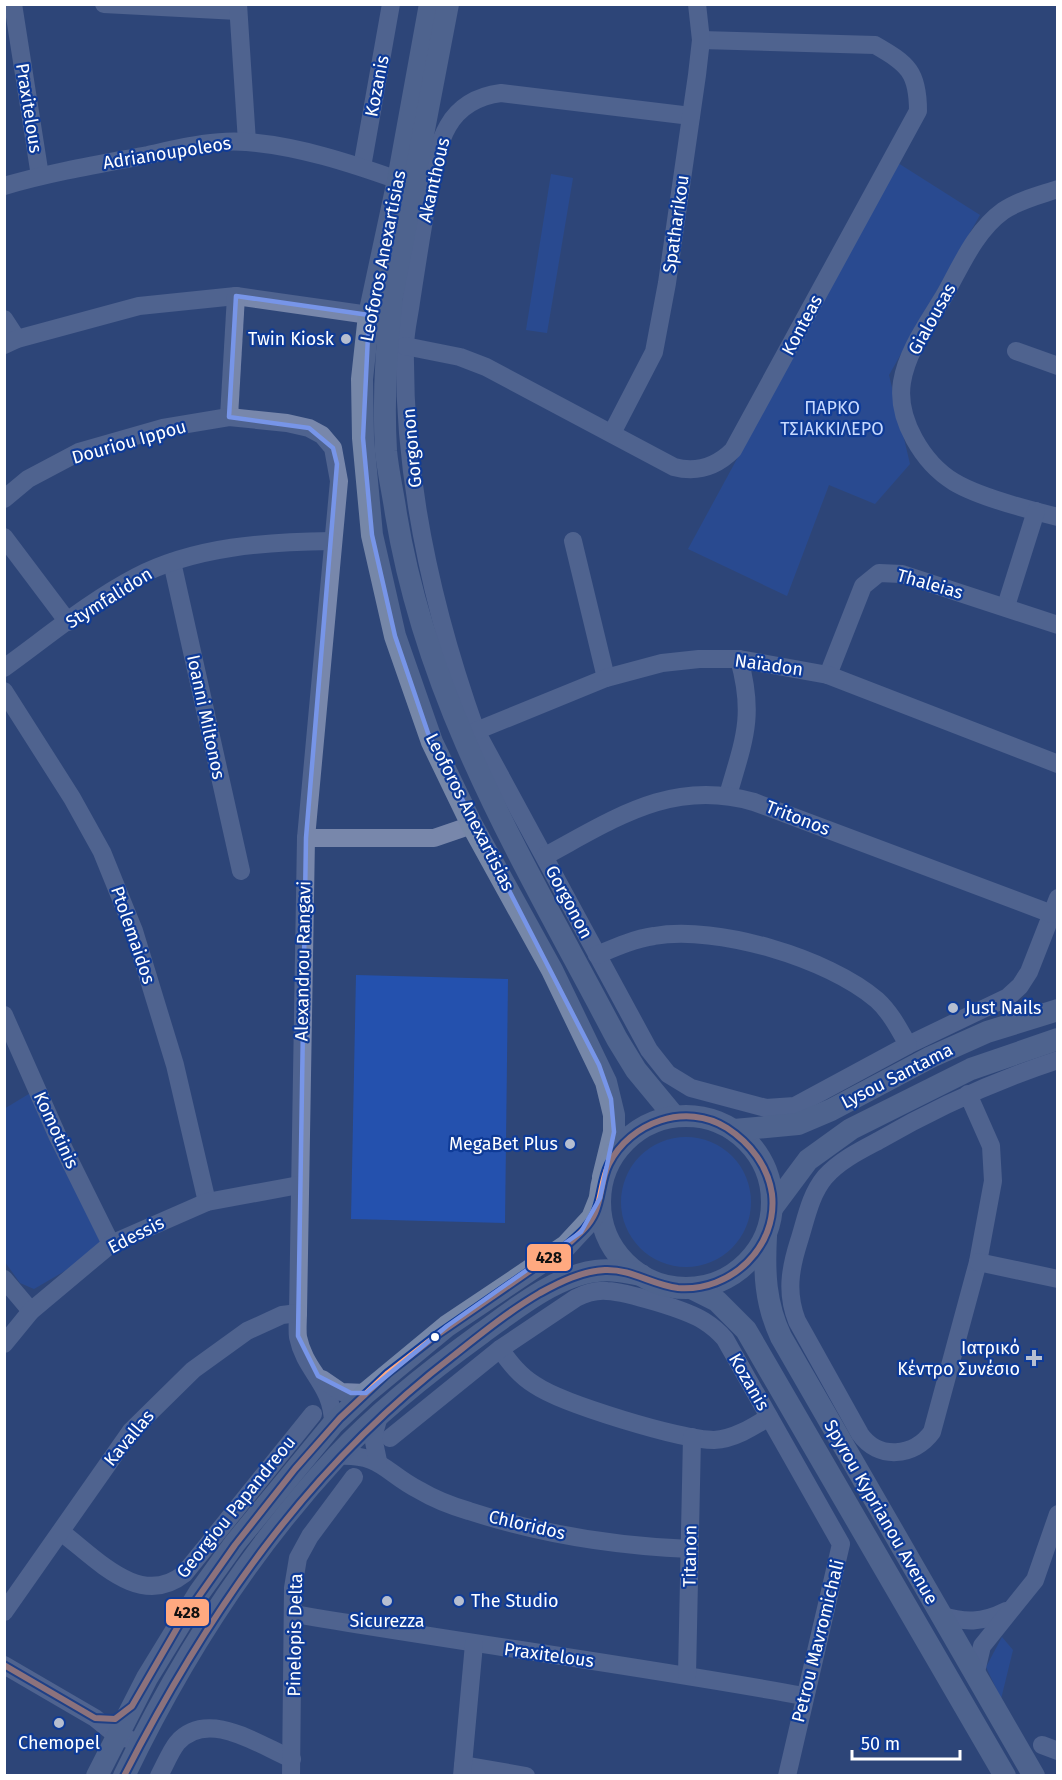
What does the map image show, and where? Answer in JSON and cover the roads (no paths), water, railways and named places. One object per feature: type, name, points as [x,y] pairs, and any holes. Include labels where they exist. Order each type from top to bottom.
[{"type":"main road","name":"Leoforos Anexartisias","points":[[430,4],[398,180],[369,315],[362,379],[363,438],[372,534],[395,636],[432,742],[472,825],[552,970],[606,1082],[614,1115],[614,1132],[602,1187]]},
{"type":"main road","name":"Leoforos Anexartisias","points":[[447,4],[392,297],[387,339],[386,453],[400,539],[437,675],[491,801],[617,1039],[636,1070],[674,1116]]},
{"type":"main road","name":"Lysou Santama","points":[[734,1130],[782,1128],[815,1118],[931,1057],[987,1032],[1058,1010]]},
{"type":"main road","name":"Lysou Santama","points":[[773,1208],[808,1160],[851,1129],[971,1069],[1058,1039]]},
{"type":"main road","points":[[97,1776],[132,1706],[199,1593],[323,1419],[366,1393],[447,1326],[566,1246],[592,1218],[602,1187],[613,1156],[629,1137],[650,1123],[674,1116],[695,1116],[715,1120],[734,1130],[751,1145],[764,1164],[771,1185],[773,1208],[766,1236],[754,1257],[736,1273],[715,1284],[692,1288],[665,1286],[641,1275],[624,1261],[610,1242],[602,1221],[602,1187]]},
{"type":"main road","name":"Spyrou Kyprianou Avenue","points":[[766,1236],[766,1290],[773,1319],[781,1336],[1034,1776]]},
{"type":"main road","points":[[124,1776],[172,1684],[227,1597],[287,1516],[338,1456],[379,1416],[467,1344],[551,1288],[595,1271],[608,1270],[641,1275]]},
{"type":"main road","name":"Spyrou Kyprianou Avenue","points":[[692,1288],[717,1300],[730,1312],[752,1340],[1005,1776]]},
{"type":"street","name":"Praxitelous","points":[[13,4],[40,176]]},
{"type":"street","points":[[104,4],[238,8],[247,142]]},
{"type":"street","name":"Kozanis","points":[[362,167],[391,4]]},
{"type":"street","name":"Spatharikou","points":[[612,433],[654,352],[667,283],[701,40],[697,4]]},
{"type":"street","name":"Konteas","points":[[405,346],[474,362],[684,470],[707,467],[733,450],[918,111],[918,84],[899,58],[875,45],[701,40]]},
{"type":"street","name":"Akanthous","points":[[405,346],[419,243],[437,152],[447,126],[465,106],[480,98],[501,93],[691,116]]},
{"type":"street","name":"Adrianoupoleos","points":[[4,186],[40,176],[211,143],[247,142],[362,167],[398,180]]},
{"type":"street","name":"Gialousas","points":[[1058,189],[1004,210],[991,221],[977,239],[912,350],[902,382],[908,422],[916,442],[935,466],[954,482],[1036,512],[1058,517]]},
{"type":"street","points":[[4,319],[11,342],[139,306],[236,296],[369,315]]},
{"type":"street","points":[[229,417],[236,296]]},
{"type":"street","name":"Gorgonon","points":[[405,346],[409,440],[422,543],[460,687],[476,731],[511,800],[545,856],[655,1059],[675,1079],[691,1088],[766,1108],[786,1108],[813,1098],[908,1045],[1000,1002],[1020,986],[1055,906]]},
{"type":"street","points":[[1016,351],[1058,366]]},
{"type":"street","name":"Douriou Ippou","points":[[4,498],[28,479],[79,452],[163,428],[229,417],[309,428],[322,435],[333,448],[339,481],[332,541]]},
{"type":"street","points":[[1006,606],[1036,512]]},
{"type":"street","points":[[4,537],[68,622]]},
{"type":"street","name":"Stymfalidon","points":[[4,668],[135,577],[172,562],[210,551],[249,545],[332,541]]},
{"type":"street","name":"Alexandrou Rangavi","points":[[323,1419],[330,1398],[301,1344],[298,1313],[299,1185],[306,838],[332,541]]},
{"type":"street","points":[[573,541],[606,678]]},
{"type":"street","name":"Ioanni Miltonos","points":[[172,562],[241,872]]},
{"type":"street","name":"Thaleias","points":[[828,675],[863,586],[879,573],[902,574],[1006,606],[1058,625]]},
{"type":"street","name":"Naïadon","points":[[476,731],[606,678],[662,663],[699,659],[739,659],[828,675],[1058,764]]},
{"type":"street","points":[[728,795],[748,721],[747,690],[739,659]]},
{"type":"street","name":"Ptolemaidos","points":[[4,691],[72,798],[102,852],[134,930],[175,1065],[207,1202]]},
{"type":"street","name":"Tritonos","points":[[545,856],[653,802],[688,795],[728,795],[1055,906]]},
{"type":"street","points":[[306,838],[434,838],[472,825]]},
{"type":"street","points":[[597,955],[630,942],[676,934],[719,936],[758,945],[826,970],[865,992],[885,1008],[908,1045]]},
{"type":"street","name":"Komotinis","points":[[4,1015],[58,1137],[111,1244]]},
{"type":"street","points":[[968,1094],[988,1136],[993,1157],[993,1181],[978,1262],[932,1432],[914,1448],[889,1452],[874,1449],[860,1434],[797,1321],[789,1293],[794,1258],[814,1195],[833,1169],[901,1127],[968,1094],[1058,1060]]},
{"type":"street","name":"Edessis","points":[[4,1344],[31,1311],[111,1244],[207,1202],[299,1185]]},
{"type":"street","points":[[978,1262],[1058,1279]]},
{"type":"street","points":[[4,1279],[31,1311]]},
{"type":"street","name":"Kozanis","points":[[597,1291],[618,1292],[696,1317],[712,1326],[725,1340],[769,1417],[723,1439],[692,1437],[629,1420],[544,1391],[523,1377],[500,1349],[576,1298],[597,1291]]},
{"type":"street","name":"Kavallas","points":[[4,1612],[131,1431],[193,1370],[247,1331],[282,1315],[298,1313]]},
{"type":"street","points":[[390,1438],[500,1349]]},
{"type":"street","name":"Alexandrou Rangavi","points":[[318,1376],[341,1392],[366,1393]]},
{"type":"street","points":[[378,1461],[374,1437],[379,1416]]},
{"type":"street","name":"Petrou Mavromichali","points":[[769,1417],[841,1544],[787,1776]]},
{"type":"street","name":"Georgiou Papandreou","points":[[61,1532],[129,1581],[145,1587],[159,1588],[171,1584],[184,1574],[323,1419]]},
{"type":"street","name":"Titanon","points":[[687,1675],[692,1437]]},
{"type":"street","name":"Chloridos","points":[[338,1456],[355,1455],[378,1461],[418,1490],[468,1511],[563,1534],[630,1544],[690,1549]]},
{"type":"street","name":"Pinelopis Delta","points":[[292,1767],[293,1588],[298,1558],[310,1536],[354,1477]]},
{"type":"street","points":[[975,1676],[982,1647],[1035,1580],[1044,1562],[1058,1514]]},
{"type":"street","points":[[940,1615],[962,1622],[977,1622],[1013,1608]]},
{"type":"street","name":"Praxitelous","points":[[294,1614],[474,1644],[687,1675],[804,1696]]},
{"type":"street","points":[[474,1644],[462,1770],[526,1776]]},
{"type":"street","points":[[4,1665],[95,1718],[117,1735],[140,1743]]},
{"type":"street","points":[[95,1718],[115,1719],[132,1706]]},
{"type":"street","points":[[159,1776],[177,1743],[200,1728],[216,1727],[292,1767]]},
{"type":"place","name":"Twin Kiosk","points":[[346,339]]},
{"type":"place","name":"Just Nails","points":[[953,1008]]},
{"type":"place","name":"MegaBet Plus","points":[[570,1144]]},
{"type":"place","name":"Ιατρικό Κέντρο Συνέσιο","points":[[1034,1358]]},
{"type":"place","name":"Sicurezza","points":[[387,1601]]},
{"type":"place","name":"The Studio","points":[[459,1601]]},
{"type":"place","name":"Chemopel","points":[[59,1723]]},
{"type":"park label","name":"ΠΑΡΚΟ ΤΣΙΑΚΚΙΛΕΡΟ","points":[[832,418]]}]
